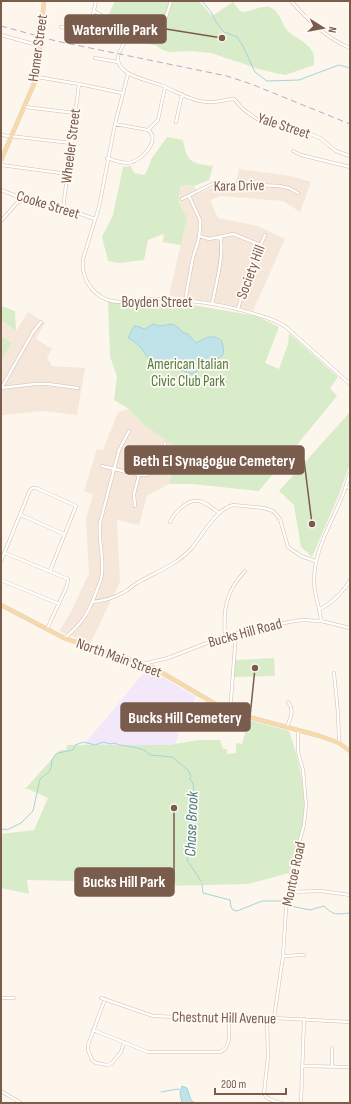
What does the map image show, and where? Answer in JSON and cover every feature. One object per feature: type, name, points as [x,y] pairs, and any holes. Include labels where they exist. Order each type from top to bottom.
[{"type":"main road","name":"Homer Street","points":[[1,160],[37,77],[44,1]]},
{"type":"main road","name":"North Main Street","points":[[1,605],[64,638],[154,668],[230,712],[320,736],[339,743],[350,751]]},
{"type":"street","points":[[87,41],[96,1]]},
{"type":"street","points":[[94,10],[149,43],[157,40],[162,33],[171,1]]},
{"type":"street","points":[[291,1],[311,24],[332,39],[350,48]]},
{"type":"street","points":[[61,27],[89,32]]},
{"type":"street","points":[[128,74],[122,69],[118,62],[118,56],[128,37],[133,33]]},
{"type":"street","points":[[1,35],[41,46]]},
{"type":"street","points":[[95,58],[118,62]]},
{"type":"street","name":"Yale Street","points":[[128,74],[198,100],[210,102],[234,99],[244,110],[257,119],[305,132],[320,138],[336,151],[350,156]]},
{"type":"street","name":"Boyden Street","points":[[128,74],[107,158],[99,207],[85,250],[82,265],[87,283],[96,294],[107,300],[115,302],[145,299],[212,304],[238,309],[281,323],[350,384]]},
{"type":"street","points":[[37,77],[79,84],[122,94]]},
{"type":"street","name":"Wheeler Street","points":[[63,209],[79,84]]},
{"type":"street","points":[[148,130],[158,120],[165,87]]},
{"type":"street","points":[[176,122],[182,94]]},
{"type":"street","points":[[25,106],[75,112]]},
{"type":"street","points":[[107,158],[131,163],[148,151],[153,137],[152,133],[148,130],[115,124]]},
{"type":"street","points":[[1,135],[71,143]]},
{"type":"street","name":"Yale Street","points":[[293,151],[301,155],[350,167]]},
{"type":"street","points":[[1,165],[68,174]]},
{"type":"street","name":"Kara Drive","points":[[182,199],[214,183],[279,186],[289,188],[298,193]]},
{"type":"street","name":"Cooke Street","points":[[1,190],[24,199],[95,219]]},
{"type":"street","points":[[185,301],[193,257],[199,236],[200,220],[189,196]]},
{"type":"street","points":[[1,221],[16,204],[24,199]]},
{"type":"street","points":[[199,236],[209,239],[233,234],[261,245]]},
{"type":"street","name":"Society Hill","points":[[238,309],[247,277],[265,235]]},
{"type":"street","points":[[212,304],[221,253],[220,237]]},
{"type":"street","points":[[1,388],[33,332],[41,322]]},
{"type":"street","points":[[1,388],[35,384],[48,384],[78,388]]},
{"type":"street","points":[[64,638],[80,624],[87,614],[101,579],[103,572],[99,531],[100,523],[119,450],[129,431]]},
{"type":"street","points":[[102,466],[139,475],[148,475],[155,470],[160,461],[165,443]]},
{"type":"street","points":[[321,621],[320,610],[315,594],[315,561],[346,487],[350,473]]},
{"type":"street","points":[[135,506],[134,494],[139,475]]},
{"type":"street","points":[[346,487],[350,488]]},
{"type":"street","points":[[1,562],[30,490],[32,488],[36,488],[76,506],[50,572]]},
{"type":"street","points":[[170,522],[173,514],[189,501],[202,501],[219,513]]},
{"type":"street","points":[[92,602],[118,596],[136,584],[165,569],[190,549],[219,513],[228,506],[233,505],[264,508],[273,511],[280,519],[286,542],[291,550],[301,556],[315,561]]},
{"type":"street","points":[[21,515],[64,534]]},
{"type":"street","points":[[4,553],[68,579],[67,586],[47,629]]},
{"type":"street","points":[[225,636],[224,616],[226,602],[233,587],[245,570]]},
{"type":"street","points":[[1,580],[59,604]]},
{"type":"street","points":[[320,610],[344,590],[350,580]]},
{"type":"street","name":"Bucks Hill Road","points":[[142,664],[168,658],[225,636],[302,620],[321,621],[350,628]]},
{"type":"street","points":[[230,712],[236,633]]},
{"type":"street","points":[[334,673],[339,743]]},
{"type":"street","points":[[287,727],[292,712],[292,707],[288,702]]},
{"type":"street","name":"Montoe Road","points":[[274,1018],[292,869],[301,838],[306,805],[303,770],[298,752],[298,730]]},
{"type":"street","points":[[290,892],[321,891],[350,895]]},
{"type":"street","points":[[282,956],[304,955]]},
{"type":"street","points":[[1,998],[14,998]]},
{"type":"street","name":"Chestnut Hill Avenue","points":[[101,998],[153,1016],[229,1020],[267,1020],[274,1018],[350,1022]]},
{"type":"street","points":[[105,999],[88,1045],[88,1050],[92,1060],[96,1063],[107,1065],[112,1063],[121,1052],[124,1042]]},
{"type":"street","points":[[301,1103],[304,1019]]},
{"type":"street","points":[[93,1030],[148,1052],[220,1052],[226,1050],[228,1046],[229,1020]]},
{"type":"street","points":[[267,1020],[268,1056],[264,1093],[269,1099],[282,1103]]},
{"type":"street","points":[[332,1048],[332,1066]]},
{"type":"street","points":[[303,1066],[350,1067]]},
{"type":"street","points":[[1,1091],[21,1103]]},
{"type":"shaded area","points":[[239,169],[291,176],[311,182],[300,212],[283,201],[221,196],[210,200],[218,218],[258,226],[285,239],[253,311],[234,306],[169,296],[187,217],[178,201],[181,186],[194,186],[199,193],[216,186],[235,186]]},
{"type":"shaded area","points":[[28,312],[45,323],[36,339],[52,349],[47,358],[52,366],[85,368],[77,415],[43,411],[1,415],[1,361],[12,343],[1,336],[1,320],[16,331]]},
{"type":"shaded area","points":[[129,409],[144,425],[180,450],[169,484],[147,496],[139,525],[117,520],[120,582],[90,644],[59,631],[71,612],[89,573],[86,519],[93,495],[84,491],[97,449],[103,450],[118,412]]},
{"type":"shaded area","points":[[147,669],[196,697],[182,721],[176,743],[169,745],[83,746]]},
{"type":"green space","points":[[115,1],[199,1],[212,16],[233,2],[242,12],[262,7],[269,7],[277,13],[286,29],[312,51],[314,55],[314,65],[285,75],[262,70],[211,53],[191,51],[170,52],[163,50],[108,16]]},
{"type":"green space","points":[[167,137],[183,140],[188,158],[195,163],[213,166],[209,180],[194,186],[181,186],[179,203],[187,217],[181,245],[163,242],[164,234],[148,240],[144,260],[119,263],[108,261],[102,237],[113,215],[123,167],[131,166],[134,173],[145,175],[152,158]]},
{"type":"green space","name":"American Italian Civic Club Park","points":[[139,301],[187,304],[256,316],[279,327],[265,363],[279,369],[288,344],[289,333],[338,377],[330,388],[337,396],[259,491],[193,484],[169,484],[180,450],[144,425],[129,409],[114,400],[117,377],[110,356],[108,302],[124,303]]},
{"type":"green space","points":[[1,306],[15,311],[16,331],[1,320]]},
{"type":"green space","points":[[1,336],[12,343],[1,361]]},
{"type":"green space","points":[[350,412],[350,464],[338,497],[312,557],[301,547],[294,505],[279,491]]},
{"type":"green space","points":[[274,658],[275,676],[234,677],[235,660]]},
{"type":"green space","points":[[249,720],[289,731],[296,752],[303,788],[304,811],[302,828],[289,873],[248,884],[165,886],[27,880],[29,894],[1,888],[1,834],[34,830],[48,798],[25,789],[60,750],[66,750],[67,745],[169,745],[199,740],[220,740],[223,749],[227,749],[227,754],[236,753],[236,743],[242,744]]},
{"type":"water","points":[[153,324],[160,326],[172,324],[179,328],[182,332],[188,334],[196,343],[209,337],[215,337],[222,341],[224,349],[223,354],[192,374],[149,359],[136,343],[128,338],[134,326],[145,329]]},
{"type":"water","points":[[182,1086],[187,1088],[191,1100],[195,1103],[182,1103],[180,1093]]},
{"type":"waterway","points":[[202,1],[224,32],[237,37],[243,46],[255,72],[267,81],[299,80],[339,65],[350,68]]},
{"type":"waterway","name":"Chase Brook","points":[[1,830],[7,830],[21,823],[33,811],[40,779],[49,772],[52,760],[58,753],[73,750],[75,745],[84,742],[95,745],[103,742],[111,744],[114,743],[138,748],[150,755],[172,757],[188,770],[191,776],[190,779],[193,783],[194,791],[189,816],[191,829],[187,860],[201,881]]},
{"type":"waterway","name":"Chase Brook","points":[[202,884],[203,893],[230,900],[233,910],[237,911],[262,901],[282,901],[285,905]]},
{"type":"waterway","name":"Chase Brook","points":[[291,906],[310,910],[324,906],[336,914],[350,913]]},
{"type":"waterway","points":[[161,1092],[178,1089],[180,1090]]},
{"type":"railway","points":[[1,26],[56,41],[227,76],[251,84],[350,124]]},
{"type":"place","name":"Waterville Park","points":[[222,38]]},
{"type":"place","name":"Beth El Synagogue Cemetery","points":[[312,524]]},
{"type":"place","name":"Bucks Hill Cemetery","points":[[255,668]]},
{"type":"place","name":"Bucks Hill Park","points":[[174,808]]}]
